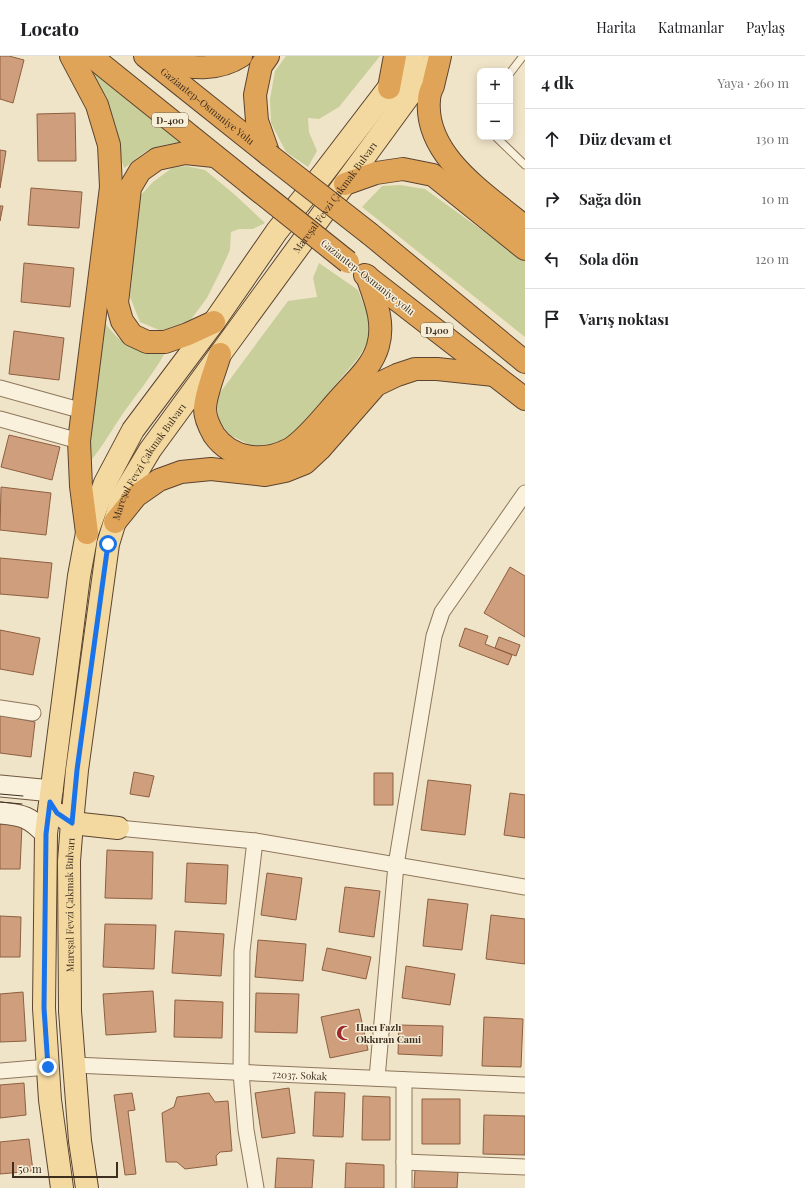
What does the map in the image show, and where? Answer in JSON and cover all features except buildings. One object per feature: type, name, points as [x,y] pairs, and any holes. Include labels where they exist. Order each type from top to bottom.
[{"type":"highway","points":[[71,56],[97,105],[109,145],[111,187],[79,440],[81,486],[87,533]]},
{"type":"highway","name":"D-400","points":[[91,56],[249,183]]},
{"type":"highway","points":[[149,59],[191,68],[216,67],[241,56]]},
{"type":"highway","points":[[268,56],[261,66],[255,95],[257,121],[270,155],[370,234],[524,360]]},
{"type":"highway","points":[[389,88],[395,56]]},
{"type":"highway","points":[[439,56],[429,100],[430,122],[437,141],[468,181],[525,227]]},
{"type":"highway","name":"Gaziantep-Osmaniye Yolu","points":[[149,59],[270,155]]},
{"type":"highway","points":[[214,156],[185,153],[157,159],[140,171],[130,188],[117,303],[122,321],[132,335],[147,342],[165,342],[188,334],[214,322]]},
{"type":"highway","points":[[345,184],[376,173],[403,169],[433,175],[525,249]]},
{"type":"highway","name":"Gaziantep-Osmaniye yolu","points":[[249,183],[525,400]]},
{"type":"highway","points":[[220,354],[208,393],[205,410],[210,428],[218,440],[232,452],[253,458],[274,456],[291,448],[305,436],[371,364],[378,346],[381,325],[377,305],[367,276]]},
{"type":"highway","points":[[115,522],[136,496],[158,480],[181,472],[211,470],[265,475],[286,471],[305,463],[320,449],[376,385],[397,375],[415,369],[437,369],[494,375]]},
{"type":"main road","points":[[62,1188],[50,1100],[44,1008],[46,834],[79,576],[87,533],[105,483],[133,430],[214,322],[277,231],[413,56]]},
{"type":"main road","name":"Mareşal Fevzi Çakmak Bulvarı","points":[[87,1188],[80,1141],[70,1003],[69,861],[77,770],[108,544],[123,495],[150,450],[439,56]]},
{"type":"main road","points":[[77,770],[81,790],[88,808],[118,828]]},
{"type":"main road","points":[[51,797],[57,813],[72,823],[118,828]]},
{"type":"street","points":[[0,388],[83,411]]},
{"type":"street","points":[[0,419],[79,440]]},
{"type":"street","points":[[377,1078],[396,865],[434,636],[442,612],[525,493]]},
{"type":"street","points":[[0,708],[33,713]]},
{"type":"street","points":[[0,786],[51,797]]},
{"type":"street","points":[[0,813],[18,815],[35,822],[46,834]]},
{"type":"street","points":[[118,828],[255,841],[525,887]]},
{"type":"street","points":[[255,841],[242,951],[241,1073],[246,1130],[256,1188]]},
{"type":"street","name":"72037. Sokak","points":[[74,1066],[525,1085]]},
{"type":"street","points":[[0,1071],[48,1067]]},
{"type":"street","points":[[404,1080],[404,1188]]},
{"type":"street","points":[[404,1162],[525,1167]]},
{"type":"lane","points":[[513,69],[523,56]]},
{"type":"lane","points":[[499,140],[525,165]]},
{"type":"green space","points":[[286,56],[380,56],[339,107],[319,119],[308,118],[309,132],[317,151],[308,167],[286,152],[271,123],[270,99],[275,71]]},
{"type":"green space","points":[[94,73],[182,142],[161,146],[146,151],[124,168]]},
{"type":"green space","points":[[186,166],[205,170],[234,194],[265,223],[253,229],[239,229],[231,232],[230,250],[207,298],[186,326],[164,332],[140,322],[130,297],[139,197],[153,182],[172,168]]},
{"type":"green space","points":[[400,185],[425,189],[525,261],[525,337],[362,207],[382,186]]},
{"type":"green space","points":[[319,263],[358,290],[367,313],[370,338],[358,358],[296,432],[272,445],[250,445],[230,435],[220,423],[217,407],[219,394],[288,301],[317,297],[313,278]]},
{"type":"green space","points":[[102,319],[122,341],[129,345],[144,351],[165,353],[155,370],[86,466]]},
{"type":"tram line","points":[[0,794],[23,796]]},
{"type":"tram line","points":[[0,802],[22,804]]},
{"type":"place","name":"Hacı Fazlı Okkıran Cami","points":[[344,1033]]},
{"type":"route","points":[[48,1067],[44,1008],[46,834],[50,802],[57,813],[72,823],[77,770],[108,544]]}]
